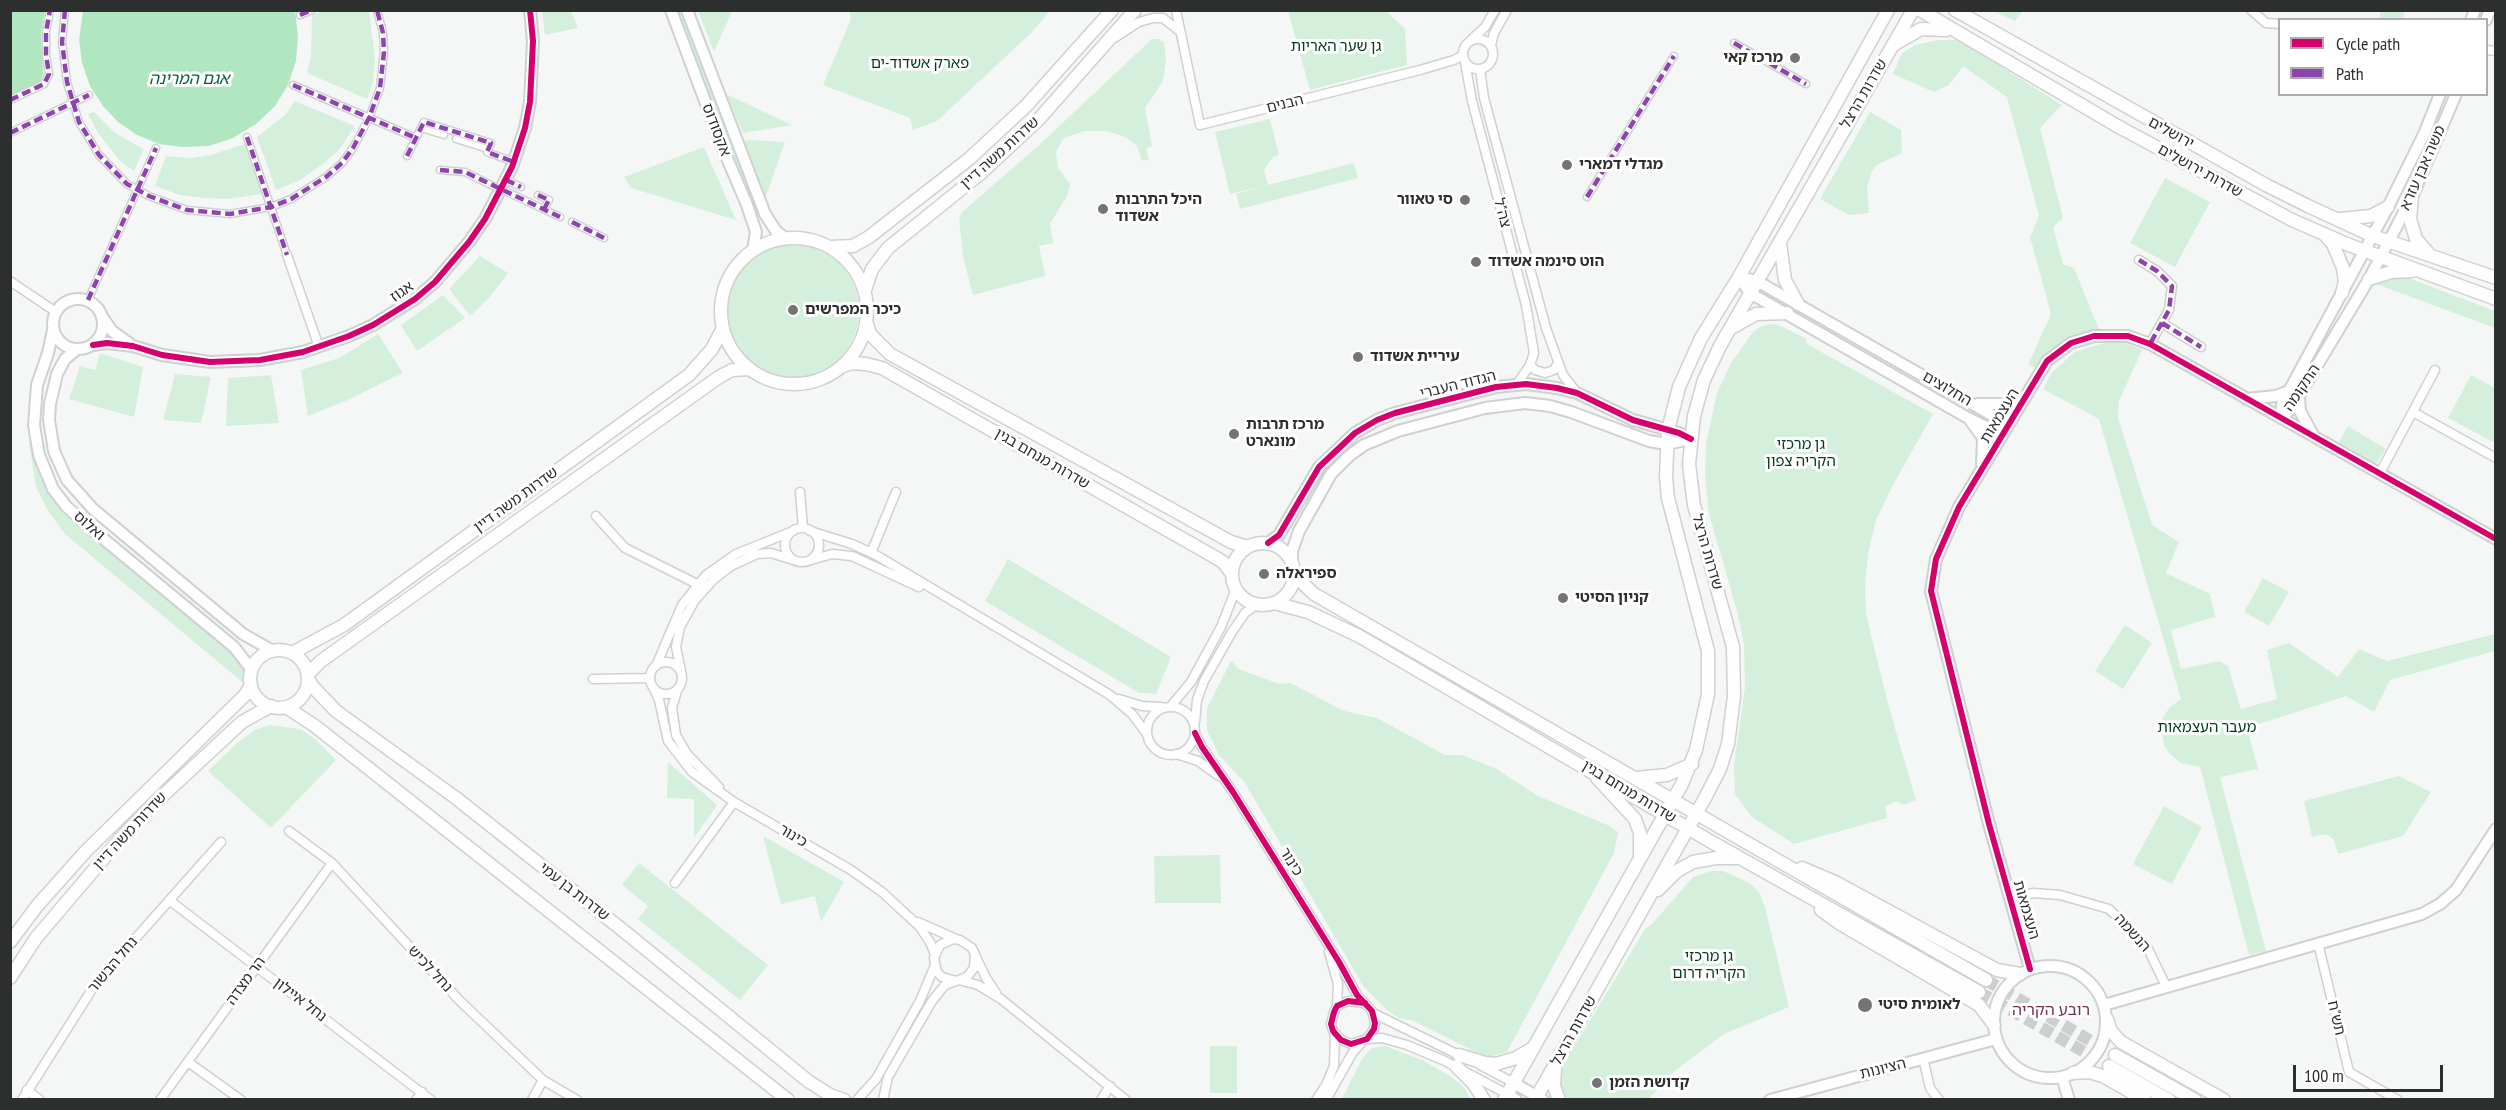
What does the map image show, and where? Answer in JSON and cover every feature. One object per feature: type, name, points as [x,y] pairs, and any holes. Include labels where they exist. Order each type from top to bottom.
[{"type":"main road","name":"שדרות משה דיין","points":[[831,247],[853,246],[869,237],[969,159],[1026,106],[1112,10]]},
{"type":"main road","name":"שדרות משה דיין","points":[[865,290],[872,269],[888,248],[981,173],[1039,119],[1135,10]]},
{"type":"main road","points":[[1871,39],[1877,10]]},
{"type":"main road","name":"שדרות הרצל","points":[[1510,1094],[1692,764],[1707,702],[1709,663],[1705,636],[1668,498],[1666,478],[1668,430],[1679,387],[1701,338],[1739,277],[1887,10]]},
{"type":"main road","name":"שדרות הרצל","points":[[1538,1098],[1697,813],[1726,753],[1734,696],[1735,668],[1732,639],[1692,494],[1689,464],[1694,416],[1704,380],[1779,241],[1913,10]]},
{"type":"main road","name":"שדרות ירושלים","points":[[1920,10],[1967,40],[2243,195],[2326,235],[2496,299]]},
{"type":"main road","name":"ירושלים","points":[[1957,11],[2266,185],[2335,219],[2389,241]]},
{"type":"main road","points":[[1892,46],[1910,34],[1931,28],[1944,30],[1967,40]]},
{"type":"main road","points":[[2412,197],[2410,219],[2416,239],[2429,255]]},
{"type":"main road","points":[[2335,219],[2372,216],[2388,207]]},
{"type":"main road","points":[[2326,235],[2341,262],[2345,281],[2342,293]]},
{"type":"main road","points":[[785,238],[816,240],[846,258],[858,273],[865,290],[868,307],[867,324],[862,339],[854,354],[843,366],[818,380],[790,384],[762,376],[750,369],[733,351],[723,328],[721,313],[726,284],[742,259],[768,242],[785,238]]},
{"type":"main road","points":[[1779,241],[1785,280],[1798,304]]},
{"type":"main road","points":[[2389,241],[2496,278]]},
{"type":"main road","points":[[2369,279],[2391,272],[2419,270]]},
{"type":"main road","points":[[1730,329],[1756,314],[1787,313]]},
{"type":"main road","name":"שדרות מנחם בגין","points":[[867,324],[870,334],[890,354],[1231,542],[1248,547]]},
{"type":"main road","name":"שדרות משה דיין","points":[[292,653],[344,625],[688,375],[707,356],[723,328]]},
{"type":"main road","name":"שדרות מנחם בגין","points":[[843,366],[852,363],[882,368],[1213,556],[1223,562],[1232,574]]},
{"type":"main road","name":"שדרות משה דיין","points":[[286,707],[302,697],[308,676],[321,661],[719,377],[732,370],[750,369]]},
{"type":"main road","points":[[1268,543],[1282,549],[1293,569],[1288,592],[1274,603],[1257,604],[1245,598],[1236,589],[1232,574],[1237,558],[1248,547],[1268,543]]},
{"type":"main road","name":"שדרות מנחם בגין","points":[[1293,569],[1314,594],[1986,980]]},
{"type":"main road","name":"שדרות מנחם בגין","points":[[1274,603],[1308,612],[1359,636],[1586,766],[1688,828],[1979,992]]},
{"type":"main road","points":[[286,707],[271,706],[258,699],[251,686],[252,670],[260,657],[273,651],[292,653],[303,662],[308,676]]},
{"type":"main road","name":"שדרות בן עמי","points":[[308,676],[313,687],[336,711],[465,806],[634,939],[808,1081],[830,1095],[844,1100]]},
{"type":"main road","name":"שדרות משה דיין","points":[[10,942],[37,906],[86,850],[251,686]]},
{"type":"main road","name":"שדרות משה דיין","points":[[10,978],[36,938],[121,838],[242,722],[271,706]]},
{"type":"main road","name":"שדרות בן עמי","points":[[286,707],[315,726],[788,1100]]},
{"type":"main road","points":[[1632,777],[1660,777],[1692,764]]},
{"type":"main road","points":[[1586,766],[1635,819],[1641,843],[1638,861]]},
{"type":"main road","points":[[1773,857],[1837,883],[1997,970],[2025,971]]},
{"type":"main road","points":[[1646,902],[1677,871],[1693,862],[1716,858],[1742,858]]},
{"type":"main road","points":[[1796,888],[1839,923],[1979,1005],[1994,1025]]},
{"type":"main road","points":[[2107,1019],[2111,1031],[2121,1042],[2224,1100]]},
{"type":"main road","points":[[1457,1061],[1496,1064],[1516,1058],[1534,1047]]},
{"type":"main road","points":[[2169,1100],[2112,1060],[2194,1100]]},
{"type":"main road","points":[[1457,1061],[1484,1100]]},
{"type":"main road","points":[[1555,1065],[1554,1086],[1559,1100]]},
{"type":"main road","points":[[2068,1075],[2089,1072],[2103,1076],[2145,1100]]},
{"type":"street","points":[[10,100],[44,84],[49,74],[45,55],[50,10]]},
{"type":"street","points":[[65,10],[63,58],[73,103],[87,138],[99,155],[114,173],[137,190],[168,204],[209,213],[230,214],[271,207],[300,194],[342,163],[369,118],[380,88],[383,68],[383,33],[378,10]]},
{"type":"street","points":[[300,15],[312,10]]},
{"type":"street","name":"אגוז","points":[[93,345],[107,343],[133,346],[162,355],[219,362],[260,360],[319,347],[373,325],[415,299],[435,282],[469,242],[506,180],[514,162],[525,128],[530,102],[533,41],[530,10]]},
{"type":"street","name":"אקסודוס","points":[[671,10],[721,144],[747,205],[756,232],[753,250]]},
{"type":"street","name":"אקסודוס","points":[[687,10],[765,214],[776,231],[785,238]]},
{"type":"street","name":"הבנים","points":[[1176,10],[1178,30],[1200,125],[1464,58]]},
{"type":"street","points":[[1495,10],[1485,27],[1466,44],[1464,58],[1472,67],[1480,69],[1491,62],[1494,33],[1507,10]]},
{"type":"street","points":[[2251,10],[2266,23],[2278,24]]},
{"type":"street","points":[[1110,40],[1139,22],[1153,18],[1163,18],[1178,30]]},
{"type":"street","points":[[1472,40],[1480,38],[1491,45]]},
{"type":"street","points":[[1734,43],[1806,84]]},
{"type":"street","points":[[1587,197],[1674,56]]},
{"type":"street","name":"צה\"ל","points":[[1464,58],[1475,112],[1526,305],[1534,353],[1530,365]]},
{"type":"street","name":"צה\"ל","points":[[1480,69],[1484,98],[1534,286],[1558,363],[1563,375],[1577,393]]},
{"type":"street","points":[[293,85],[416,138]]},
{"type":"street","points":[[10,133],[89,95]]},
{"type":"street","name":"משה אבן עזרא","points":[[2373,236],[2424,134],[2439,96]]},
{"type":"street","name":"משה אבן עזרא","points":[[2389,241],[2412,197],[2455,96]]},
{"type":"street","points":[[407,156],[423,122],[490,143],[487,152],[514,162]]},
{"type":"street","points":[[421,128],[444,135]]},
{"type":"street","points":[[247,137],[319,347]]},
{"type":"street","points":[[456,139],[488,149]]},
{"type":"street","points":[[88,300],[156,148]]},
{"type":"street","points":[[440,170],[465,172],[560,217]]},
{"type":"street","points":[[506,180],[521,187]]},
{"type":"street","points":[[538,195],[549,200],[544,209]]},
{"type":"street","points":[[572,222],[604,238]]},
{"type":"street","name":"התקומה","points":[[2281,418],[2291,409],[2294,394],[2342,293],[2373,236]]},
{"type":"street","name":"התקומה","points":[[2294,394],[2369,279],[2389,241]]},
{"type":"street","points":[[2139,260],[2157,271],[2172,286],[2169,310],[2150,344]]},
{"type":"street","name":"החלוצים","points":[[1739,277],[1757,280],[1973,404],[1995,417],[2004,431]]},
{"type":"street","name":"החלוצים","points":[[1739,277],[1750,293],[1968,418],[1990,429],[2004,431]]},
{"type":"street","points":[[10,281],[56,312]]},
{"type":"street","points":[[70,300],[88,300],[100,311],[103,318],[102,333],[93,345],[76,350],[62,343],[53,330],[56,312],[70,300]]},
{"type":"street","name":"אגוז","points":[[103,318],[112,331],[133,346]]},
{"type":"street","points":[[2162,323],[2201,346]]},
{"type":"street","name":"ואלוס","points":[[53,330],[37,385],[34,425],[39,455],[53,489],[82,521],[234,647],[252,670]]},
{"type":"street","name":"העצמאות","points":[[2025,971],[2010,898],[1931,591],[1936,559],[1943,538],[2047,361],[2071,343],[2094,336],[2128,336],[2150,344],[2496,539]]},
{"type":"street","name":"ואלוס","points":[[76,350],[65,359],[57,374],[50,404],[49,420],[54,451],[67,480],[78,496],[243,634],[273,651]]},
{"type":"street","points":[[1517,384],[1530,365],[1535,370],[1545,373],[1554,370],[1558,363]]},
{"type":"street","points":[[2380,473],[2435,370]]},
{"type":"street","name":"הגדוד העברי","points":[[1268,543],[1279,535],[1319,467],[1347,439],[1367,425],[1414,408],[1496,387],[1517,384],[1557,388],[1577,393],[1633,420],[1691,439]]},
{"type":"street","points":[[2246,399],[2294,394],[2306,424],[2315,437]]},
{"type":"street","points":[[1973,404],[2005,404],[2016,402],[2026,395]]},
{"type":"street","name":"הגדוד העברי","points":[[1293,569],[1293,544],[1332,474],[1356,450],[1398,431],[1485,408],[1525,403],[1561,409],[1631,436],[1666,444],[1691,439]]},
{"type":"street","points":[[2413,412],[2496,458]]},
{"type":"street","points":[[1968,418],[1983,438],[1982,470]]},
{"type":"street","points":[[800,492],[806,530]]},
{"type":"street","points":[[871,553],[896,492]]},
{"type":"street","points":[[596,516],[625,548],[697,584]]},
{"type":"street","points":[[806,530],[816,536],[819,546],[811,560]]},
{"type":"street","points":[[960,607],[852,556],[832,554],[801,562],[771,553],[757,554],[731,566],[713,580],[695,600],[680,627],[676,647],[682,681],[677,691],[666,694],[653,687],[650,678],[675,618],[697,584],[706,575],[736,554],[793,531],[806,530],[871,553],[1110,695],[1132,714],[1147,734],[1152,746],[1165,754],[1176,754],[1188,748],[1195,729],[1197,700],[1204,681],[1245,613],[1257,604]]},
{"type":"street","points":[[793,531],[785,543],[788,554],[793,560]]},
{"type":"street","points":[[1147,734],[1148,722],[1152,716],[1168,707],[1191,682],[1221,627],[1236,589]]},
{"type":"street","points":[[656,666],[667,662],[677,666],[681,671]]},
{"type":"street","points":[[593,679],[650,678]]},
{"type":"street","name":"כינור","points":[[653,687],[659,700],[668,741],[703,782],[858,875],[882,892],[910,917],[926,936],[935,955]]},
{"type":"street","name":"כינור","points":[[677,691],[672,717],[680,744],[698,767],[733,801]]},
{"type":"street","points":[[1110,695],[1142,706],[1168,707],[1186,711],[1195,729]]},
{"type":"street","name":"כינור","points":[[1195,729],[1202,747],[1233,792],[1357,995],[1365,1003]]},
{"type":"street","name":"כינור","points":[[1176,754],[1206,765],[1233,792]]},
{"type":"street","points":[[675,883],[733,801]]},
{"type":"street","points":[[2104,1005],[2405,920],[2440,904],[2464,880],[2496,828]]},
{"type":"street","name":"נחל לכיש","points":[[289,831],[332,863],[459,1000],[543,1080],[577,1100]]},
{"type":"street","name":"נחל הבשור","points":[[21,1100],[96,983],[221,842]]},
{"type":"street","name":"הר מצדה","points":[[160,1100],[332,863]]},
{"type":"street","name":"הנשמה","points":[[2010,898],[2034,893],[2060,895],[2109,909],[2146,945],[2166,986]]},
{"type":"street","name":"נחל איילון","points":[[169,900],[419,1096],[431,1100]]},
{"type":"street","name":"כינור","points":[[910,917],[930,929],[958,940]]},
{"type":"street","name":"כינור","points":[[1324,938],[1338,984],[1337,1006]]},
{"type":"street","points":[[857,1100],[876,1079],[920,1001],[940,945],[946,941],[958,940],[967,943],[986,978],[1001,999]]},
{"type":"street","name":"תש\"ח","points":[[2318,943],[2349,1072],[2398,1100]]},
{"type":"street","points":[[884,1100],[888,1077],[932,1001],[945,986],[967,977],[974,968],[975,954]]},
{"type":"street","points":[[934,965],[942,977],[978,985],[1001,999],[1126,1100]]},
{"type":"street","points":[[2048,965],[2075,971],[2090,981],[2104,1005],[2107,1019],[2103,1041],[2098,1052],[2083,1068],[2068,1075],[2040,1077],[2020,1069],[2004,1054],[1996,1039],[1994,1025],[1996,1005],[2005,988],[2025,971],[2048,965]]},
{"type":"street","points":[[1316,1100],[1326,1085],[1334,1066],[1335,1034],[1331,1018],[1337,1006],[1348,1001],[1365,1003],[1373,1013],[1510,1094],[1538,1098]]},
{"type":"street","points":[[1326,1100],[1353,1052],[1374,1029],[1373,1013]]},
{"type":"street","points":[[1335,1034],[1346,1043],[1390,1040],[1457,1061],[1510,1094]]},
{"type":"street","name":"הציונות","points":[[1770,1100],[1996,1039]]},
{"type":"street","points":[[1923,1058],[1930,1088],[1939,1100]]},
{"type":"street","points":[[188,1062],[241,1100]]},
{"type":"street","points":[[2068,1075],[2069,1100]]},
{"type":"street","points":[[532,1100],[543,1080]]},
{"type":"street","points":[[1101,1100],[1110,1086]]},
{"type":"street","points":[[27,1090],[40,1100]]},
{"type":"green space","name":"פארק אשדוד-ים","points":[[849,10],[1050,11],[1031,33],[937,121],[913,130],[910,118],[823,85],[851,19]]},
{"type":"green space","points":[[2023,10],[2015,21],[1993,11]]},
{"type":"green space","points":[[324,11],[369,11],[375,59],[373,82],[367,99],[307,73],[311,56],[312,15]]},
{"type":"green space","points":[[542,11],[571,11],[578,28],[545,35]]},
{"type":"green space","points":[[673,11],[684,11],[757,206],[753,208],[728,153]]},
{"type":"green space","points":[[698,11],[732,11],[714,52]]},
{"type":"green space","name":"גן שער האריות","points":[[1288,11],[1386,11],[1405,29],[1407,65],[1310,90]]},
{"type":"green space","points":[[2381,11],[2404,11],[2403,18],[2379,18]]},
{"type":"green space","points":[[1152,39],[1164,42],[1166,61],[1163,81],[1145,108],[1152,146],[1146,149],[1149,159],[1142,161],[1137,146],[1127,138],[1107,131],[1085,131],[1064,138],[1056,151],[1058,168],[1070,184],[1067,196],[1050,224],[1053,243],[1039,246],[1045,276],[973,295],[963,257],[959,220],[961,213],[1038,146]]},
{"type":"green space","points":[[1938,40],[1959,40],[2062,105],[2040,128],[2063,218],[2053,227],[2063,264],[2074,268],[2100,332],[2038,369],[2028,365],[2051,314],[2030,237],[2039,216],[2007,97],[1963,66],[1949,85],[1934,92],[1893,74],[1902,53],[1915,45]]},
{"type":"green space","points":[[726,94],[792,125],[743,133]]},
{"type":"green space","points":[[295,101],[355,126],[339,150],[323,164],[300,180],[276,190],[257,137],[285,115]]},
{"type":"green space","points":[[94,112],[115,133],[144,149],[134,171],[121,162],[98,133],[88,114]]},
{"type":"green space","points":[[1870,112],[1901,130],[1902,153],[1877,165],[1871,173],[1867,188],[1869,213],[1849,215],[1820,199]]},
{"type":"green space","points":[[1270,119],[1279,155],[1273,157],[1264,170],[1268,185],[1354,163],[1358,178],[1240,209],[1236,194],[1260,187],[1230,194],[1215,132]]},
{"type":"green space","points":[[744,141],[785,142],[765,199]]},
{"type":"green space","points":[[245,144],[262,194],[226,199],[204,198],[180,195],[155,186],[166,156],[192,158],[211,155]]},
{"type":"green space","points":[[704,147],[736,220],[631,188],[624,177]]},
{"type":"green space","points":[[2165,178],[2210,202],[2175,267],[2130,243]]},
{"type":"green space","name":"כיכר המפרשים","points":[[793,245],[818,250],[840,264],[854,286],[859,311],[854,336],[840,358],[818,372],[793,377],[768,372],[746,358],[732,336],[727,311],[732,286],[746,264],[768,250]]},
{"type":"green space","points":[[480,256],[508,273],[488,299],[470,316],[449,289]]},
{"type":"green space","points":[[2403,276],[2495,311],[2495,328],[2373,283],[2388,277]]},
{"type":"green space","points":[[443,295],[465,318],[417,351],[401,325]]},
{"type":"green space","name":"גן מרכזי הקריה צפון","points":[[1770,324],[1779,325],[1805,338],[1807,344],[1933,414],[1876,520],[1868,554],[1865,586],[1866,614],[1888,704],[1916,800],[1904,805],[1896,801],[1885,807],[1887,818],[1794,844],[1752,817],[1735,794],[1734,765],[1745,687],[1744,645],[1737,611],[1709,514],[1705,479],[1706,444],[1717,393],[1731,363],[1753,332]]},
{"type":"green space","points":[[378,334],[403,373],[308,416],[301,370],[339,358]]},
{"type":"green space","name":"מעבר העצמאות","points":[[2124,342],[2142,350],[2119,401],[2118,418],[2152,525],[2179,542],[2166,573],[2210,594],[2215,617],[2171,630],[2181,669],[2219,661],[2228,666],[2241,709],[2277,699],[2267,650],[2289,643],[2338,677],[2359,649],[2387,661],[2495,634],[2495,651],[2390,680],[2374,712],[2346,696],[2247,728],[2258,769],[2220,777],[2266,951],[2249,955],[2200,767],[2181,763],[2164,745],[2161,729],[2163,717],[2170,707],[2181,699],[2099,419],[2043,389],[2052,372],[2075,352],[2104,343]]},
{"type":"green space","points":[[100,353],[143,367],[134,417],[69,399],[80,366],[95,370]]},
{"type":"green space","points":[[175,374],[211,377],[201,423],[163,420]]},
{"type":"green space","points":[[271,375],[279,423],[226,426],[228,378]]},
{"type":"green space","points":[[2471,375],[2495,388],[2496,438],[2493,442],[2448,418]]},
{"type":"green space","points":[[2348,426],[2386,449],[2376,464],[2339,442]]},
{"type":"green space","points":[[28,437],[39,472],[51,497],[66,516],[239,660],[247,669],[247,686],[65,534],[48,511],[36,487]]},
{"type":"green space","points":[[1008,559],[1171,657],[1156,694],[1139,693],[985,601]]},
{"type":"green space","points":[[2263,578],[2289,592],[2269,626],[2244,612]]},
{"type":"green space","points":[[2125,625],[2152,643],[2123,689],[2095,671]]},
{"type":"green space","points":[[1231,661],[1239,669],[1279,684],[1290,683],[1344,711],[1377,718],[1445,755],[1462,755],[1495,768],[1538,796],[1610,826],[1618,832],[1614,853],[1507,1052],[1484,1056],[1413,1021],[1399,1018],[1387,1010],[1364,987],[1245,783],[1219,755],[1207,730],[1207,708]]},
{"type":"green space","points":[[269,725],[300,729],[314,738],[336,760],[271,828],[208,771],[237,743],[255,730]]},
{"type":"green space","points":[[668,762],[717,805],[694,838],[694,799],[667,798]]},
{"type":"green space","points":[[2399,776],[2431,792],[2403,836],[2338,854],[2334,840],[2326,834],[2312,837],[2304,801]]},
{"type":"green space","points":[[2164,806],[2202,827],[2172,884],[2133,864]]},
{"type":"green space","points":[[763,836],[844,882],[821,922],[815,896],[781,904]]},
{"type":"green space","points":[[1220,855],[1221,903],[1155,903],[1154,856]]},
{"type":"green space","points":[[639,863],[768,965],[740,1000],[638,919],[648,906],[622,885]]},
{"type":"green space","name":"גן מרכזי הקריה דרום","points":[[1711,871],[1723,871],[1750,883],[1760,894],[1789,1007],[1724,1034],[1672,1073],[1649,1099],[1563,1099],[1560,1086],[1561,1069],[1645,929],[1693,877]]},
{"type":"green space","points":[[1210,1046],[1237,1046],[1237,1093],[1210,1093]]},
{"type":"green space","points":[[1385,1046],[1422,1060],[1452,1077],[1464,1087],[1470,1099],[1342,1099],[1363,1057],[1372,1048]]},
{"type":"water","points":[[10,11],[45,11],[41,32],[43,74],[40,82],[11,95]]},
{"type":"water","name":"אגם המרינה","points":[[83,11],[295,11],[298,36],[296,61],[288,85],[275,106],[256,124],[233,138],[209,146],[182,147],[159,144],[137,135],[118,122],[103,106],[90,86],[82,63],[79,40]]},
{"type":"tunnel","points":[[1986,980],[2115,1055]]},
{"type":"tunnel","points":[[1979,992],[2109,1066]]},
{"type":"marked path","points":[[10,100],[44,84],[49,74],[46,32],[50,10]]},
{"type":"marked path","points":[[65,10],[62,42],[67,82],[79,122],[99,155],[127,184],[149,196],[187,210],[230,214],[271,207],[291,199],[326,177],[342,163],[353,148],[369,118],[380,88],[384,52],[383,33],[377,10]]},
{"type":"marked path","points":[[300,15],[312,10]]},
{"type":"marked path","points":[[1734,43],[1806,84]]},
{"type":"marked path","points":[[1587,197],[1674,56]]},
{"type":"marked path","points":[[293,85],[416,138]]},
{"type":"marked path","points":[[10,133],[89,95]]},
{"type":"marked path","points":[[407,156],[424,122],[491,143],[487,152],[514,162]]},
{"type":"marked path","points":[[247,137],[287,255]]},
{"type":"marked path","points":[[88,300],[156,148]]},
{"type":"marked path","points":[[440,170],[465,172],[560,217]]},
{"type":"marked path","points":[[506,180],[521,187]]},
{"type":"marked path","points":[[538,195],[549,200],[544,209]]},
{"type":"marked path","points":[[572,222],[604,238]]},
{"type":"marked path","points":[[2139,260],[2157,271],[2172,286],[2169,310],[2150,344]]},
{"type":"marked path","points":[[2162,323],[2201,347]]},
{"type":"cycle path","points":[[93,345],[107,343],[133,346],[162,355],[210,362],[260,360],[303,352],[349,336],[373,325],[415,299],[435,282],[469,242],[485,219],[512,167],[525,128],[530,102],[533,41],[530,10]]},
{"type":"cycle path","points":[[2030,969],[1989,824],[1931,591],[1936,559],[1959,507],[2047,361],[2071,343],[2094,336],[2128,336],[2150,344],[2496,539]]},
{"type":"cycle path","points":[[1268,543],[1279,535],[1319,467],[1355,433],[1395,413],[1496,387],[1526,384],[1577,393],[1633,420],[1679,433],[1691,439]]},
{"type":"cycle path","points":[[1195,733],[1339,962],[1357,995],[1372,1011],[1374,1029],[1367,1039],[1351,1044],[1341,1040],[1333,1031],[1331,1024],[1337,1006],[1348,1001],[1365,1003]]},
{"type":"place","name":"מרכז קאי","points":[[1795,58]]},
{"type":"place","name":"מגדלי דמארי","points":[[1567,165]]},
{"type":"place","name":"סי טאוור","points":[[1465,200]]},
{"type":"place","name":"היכל התרבות אשדוד","points":[[1103,209]]},
{"type":"place","name":"הוט סינמה אשדוד","points":[[1476,262]]},
{"type":"place","name":"כיכר המפרשים","points":[[793,310]]},
{"type":"place","name":"עיריית אשדוד","points":[[1358,357]]},
{"type":"place","name":"מרכז תרבות מונארט","points":[[1234,434]]},
{"type":"place","name":"ספיראלה","points":[[1264,574]]},
{"type":"place","name":"קניון הסיטי","points":[[1563,598]]},
{"type":"place","name":"לאומית סיטי","points":[[1865,1005]]},
{"type":"place","name":"קדושת הזמן","points":[[1597,1083]]},
{"type":"district","name":"רובע הקריה","points":[[2051,1010]]}]
